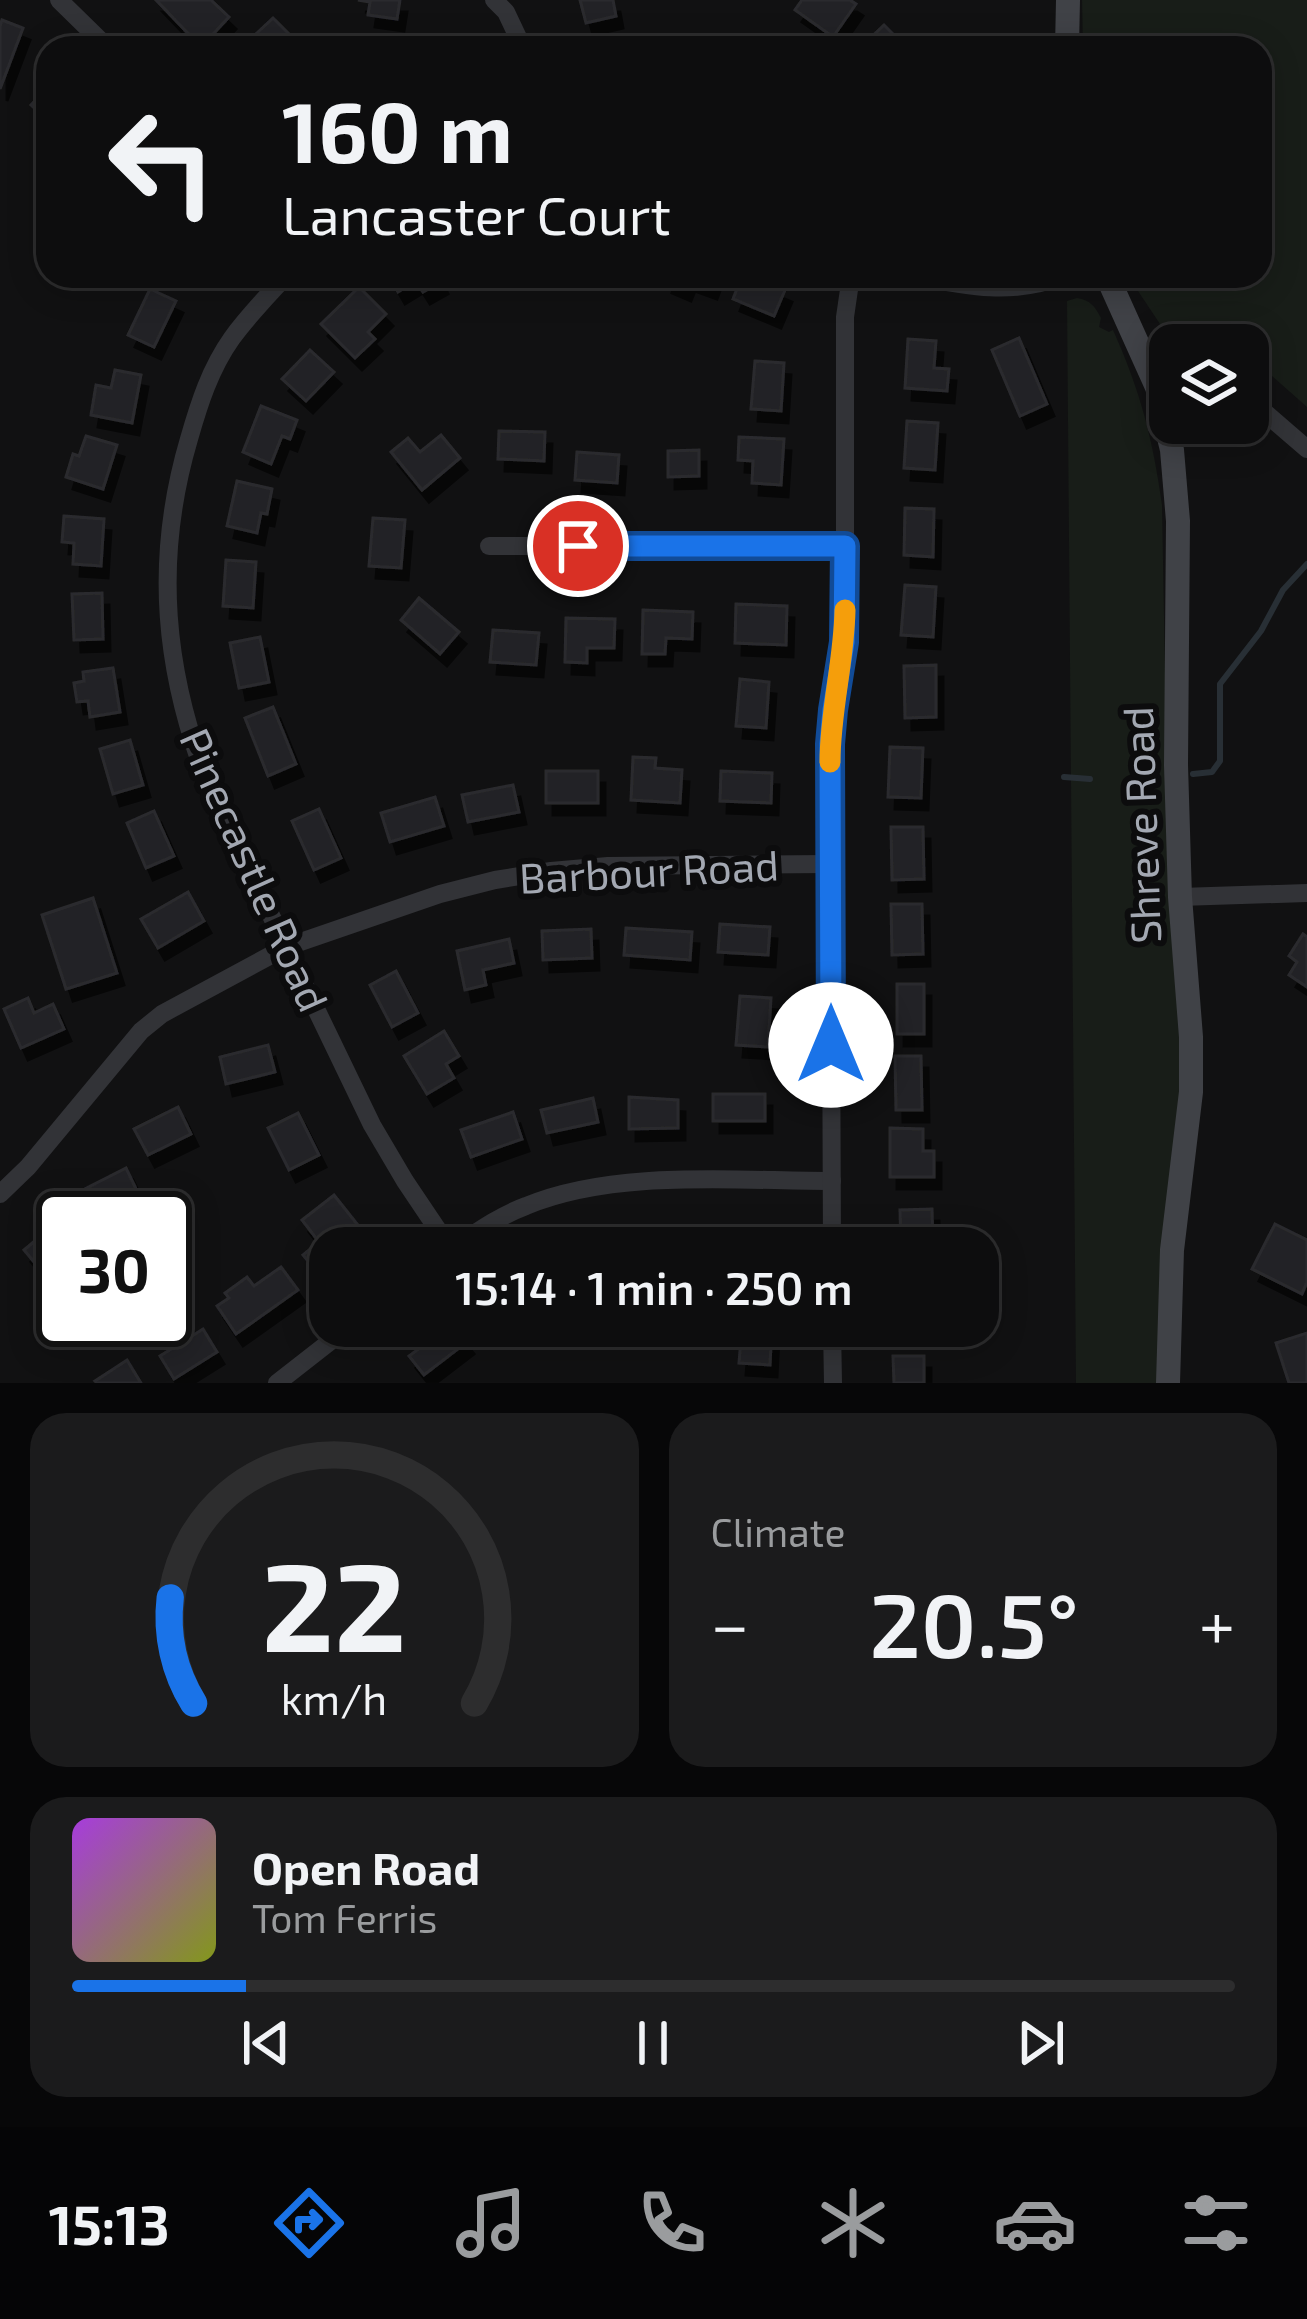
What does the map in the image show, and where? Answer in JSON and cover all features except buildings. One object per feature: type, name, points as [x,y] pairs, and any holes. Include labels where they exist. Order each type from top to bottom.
[{"type":"main road","points":[[1067,36],[1068,0]]},
{"type":"main road","name":"Shreve Road","points":[[1113,288],[1149,359]]},
{"type":"main road","name":"Shreve Road","points":[[1168,1383],[1172,1250],[1191,1092],[1180,896],[1178,521],[1171,444]]},
{"type":"street","points":[[58,0],[96,36]]},
{"type":"street","points":[[494,0],[517,36]]},
{"type":"street","name":"Pinecastle Road","points":[[276,288],[231,340],[201,396],[180,469],[167,568],[170,648],[179,698],[210,790],[372,1125],[437,1227]]},
{"type":"street","points":[[832,1227],[830,744],[844,642],[845,317],[849,288]]},
{"type":"street","points":[[1269,416],[1307,449]]},
{"type":"street","points":[[489,546],[845,546]]},
{"type":"street","name":"Barbour Road","points":[[0,1194],[28,1167],[141,1030],[286,947],[440,894],[550,871],[830,864]]},
{"type":"street","points":[[1180,896],[1307,893]]},
{"type":"street","points":[[483,1227],[528,1205],[608,1184],[832,1181]]},
{"type":"street","points":[[277,1383],[323,1347]]},
{"type":"street","points":[[832,1347],[832,1383]]},
{"type":"shaded area","points":[[1082,0],[1307,0],[1307,407],[1269,375],[1269,324],[1160,324],[1136,288],[1272,288],[1272,36],[1083,36]]},
{"type":"shaded area","points":[[1086,300],[1101,318],[1099,327],[1113,330],[1144,415],[1162,505],[1169,895],[1181,1092],[1158,1383],[1076,1383],[1067,301]]},
{"type":"waterway","points":[[1193,774],[1212,772],[1220,761],[1220,684],[1261,631],[1283,590],[1307,564]]},
{"type":"waterway","points":[[1146,776],[1156,776]]},
{"type":"waterway","points":[[1064,777],[1090,779]]},
{"type":"slow traffic","points":[[830,762],[845,610]]},
{"type":"route","points":[[578,546],[845,546],[844,642],[830,744],[831,1045]]}]
